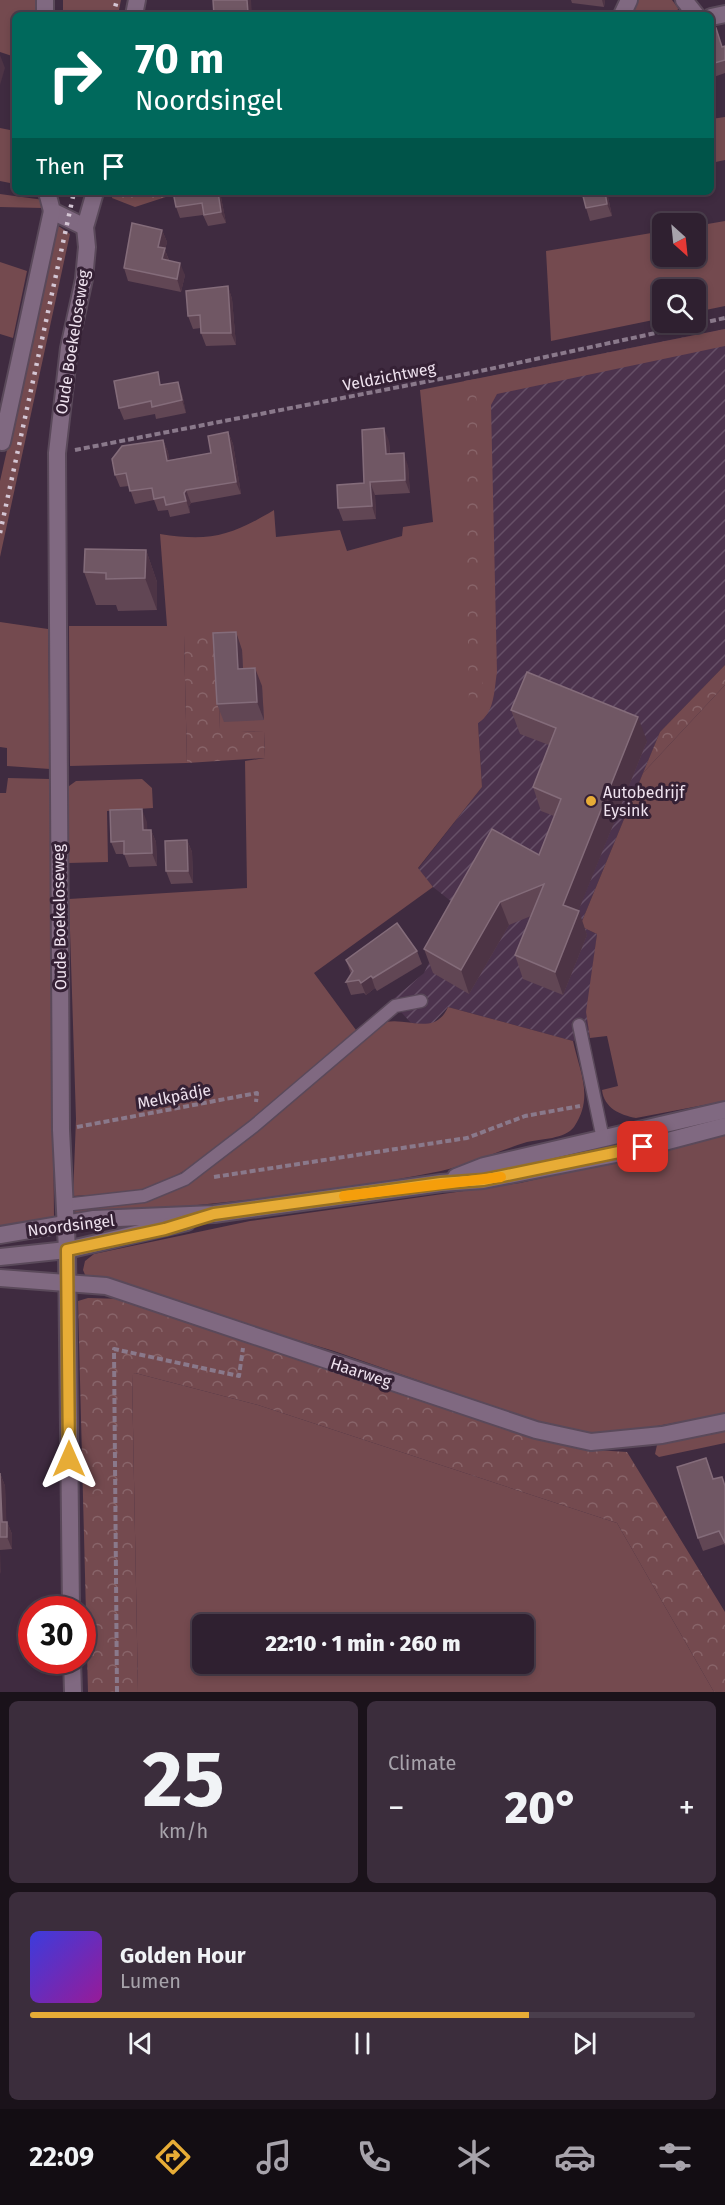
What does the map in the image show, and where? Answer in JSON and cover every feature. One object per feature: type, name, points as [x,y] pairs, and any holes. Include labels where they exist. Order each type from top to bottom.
[{"type":"street","points":[[684,0],[694,12]]},
{"type":"street","points":[[3,442],[52,212],[48,195]]},
{"type":"street","name":"Oude Boekeloseweg","points":[[71,1596],[67,1250],[61,1130],[57,453],[69,348],[84,279],[87,247],[85,227],[94,195]]},
{"type":"street","points":[[52,212],[85,227]]},
{"type":"street","name":"Noordsingel","points":[[441,1183],[484,1166],[725,1110]]},
{"type":"street","name":"Noordsingel","points":[[0,1235],[94,1220],[214,1214],[441,1183],[483,1180],[626,1152],[725,1126]]},
{"type":"street","name":"Noordsingel","points":[[0,1257],[67,1250],[165,1229],[214,1214]]},
{"type":"street","name":"Haarweg","points":[[0,1278],[67,1281],[106,1286],[536,1430],[591,1442],[662,1435],[725,1422]]},
{"type":"street","points":[[72,1674],[73,1692]]},
{"type":"lane","points":[[64,1205],[144,1196],[185,1179],[254,1126],[395,1006],[421,1001]]},
{"type":"lane","points":[[579,1025],[603,1139]]},
{"type":"path","name":"Veldzichtweg","points":[[57,453],[471,373],[725,318]]},
{"type":"path","name":"Melkpâdje","points":[[61,1130],[257,1093],[254,1126]]},
{"type":"path","points":[[210,1178],[467,1138],[525,1116],[597,1103]]},
{"type":"path","points":[[117,1692],[114,1349],[239,1376],[245,1333]]},
{"type":"shaded area","points":[[725,329],[725,665],[660,732],[580,926],[597,934],[587,1012],[590,1038],[573,1041],[448,1007],[433,1023],[425,1025],[411,1023],[391,1001],[424,973],[457,906],[433,887],[418,869],[482,787],[478,723],[476,379]]},
{"type":"green space","points":[[0,0],[39,0],[40,12],[12,12],[12,56],[0,52]]},
{"type":"green space","points":[[63,0],[121,0],[119,12],[63,12]]},
{"type":"green space","points":[[637,0],[672,0],[678,8],[677,12],[632,12]]},
{"type":"green space","points":[[725,117],[725,160],[714,162],[714,119]]},
{"type":"green space","points":[[0,128],[12,130],[12,183],[0,181]]},
{"type":"green space","points":[[0,194],[44,200],[42,208],[0,207]]},
{"type":"green space","points":[[112,195],[172,195],[135,207],[112,198]]},
{"type":"green space","points":[[725,221],[725,306],[706,310],[706,279],[652,279],[652,320],[551,341],[546,251],[652,233],[652,267],[706,267],[706,224]]},
{"type":"green space","points":[[54,223],[70,234],[0,557],[0,481],[42,295]]},
{"type":"green space","points":[[0,262],[27,271],[13,338],[0,334]]},
{"type":"green space","points":[[725,329],[725,346],[497,394],[491,405],[497,672],[491,707],[484,719],[478,723],[482,787],[418,868],[433,887],[314,973],[356,1030],[256,1119],[200,1161],[146,1189],[120,1194],[73,1196],[76,1119],[69,899],[247,888],[245,761],[265,758],[264,732],[220,731],[217,635],[184,635],[187,763],[70,766],[69,626],[167,626],[160,534],[193,537],[220,535],[245,526],[274,510],[276,537],[340,530],[347,551],[402,536],[403,527],[433,522],[420,390]]},
{"type":"green space","points":[[476,379],[483,706],[469,708],[464,381]]},
{"type":"green space","points":[[0,622],[48,629],[50,769],[7,766],[7,748],[0,747]]},
{"type":"green space","points":[[217,634],[220,730],[264,732],[265,758],[187,763],[184,635]]},
{"type":"green space","points":[[725,665],[725,685],[643,773],[660,732]]},
{"type":"green space","points":[[725,685],[725,1101],[636,1118],[614,1110],[603,1096],[602,1090],[618,1086],[607,1036],[590,1038],[586,1012],[597,934],[580,926],[643,773]]},
{"type":"green space","points":[[8,778],[50,779],[54,1218],[0,1228],[0,793],[6,793]]},
{"type":"green space","points":[[142,779],[152,788],[153,808],[107,811],[108,862],[68,863],[65,789],[76,781]]},
{"type":"green space","points":[[448,1007],[573,1041],[584,1085],[583,1105],[574,1127],[565,1134],[527,1142],[452,1168],[395,1180],[257,1199],[72,1217],[76,1210],[147,1200],[188,1184],[255,1133],[377,1025],[397,1021],[417,1024],[434,1022],[442,1017]]},
{"type":"green space","points":[[725,1134],[725,1413],[712,1416],[624,1432],[592,1433],[543,1424],[334,1351],[86,1277],[83,1270],[85,1261],[94,1254],[250,1221],[520,1183],[663,1151]]},
{"type":"green space","points":[[88,1298],[123,1299],[282,1354],[579,1449],[627,1452],[725,1612],[725,1692],[714,1692],[617,1523],[258,1405],[135,1373],[132,1375],[138,1692],[88,1692],[88,1674],[96,1674],[96,1596],[86,1596],[78,1301]]},
{"type":"green space","points":[[135,1373],[258,1405],[617,1523],[714,1692],[138,1692],[132,1374]]},
{"type":"green space","points":[[725,1430],[725,1443],[659,1457],[655,1454],[657,1445]]},
{"type":"building","points":[[213,0],[247,0],[248,12],[214,12]]},
{"type":"building","points":[[716,28],[722,47],[725,46],[725,60],[714,63],[714,29]]},
{"type":"building","points":[[174,195],[218,195],[221,212],[204,215],[202,203],[176,207]]},
{"type":"building","points":[[583,195],[606,195],[607,204],[586,208]]},
{"type":"building","points":[[132,223],[162,230],[158,247],[165,248],[162,259],[180,263],[177,279],[124,268]]},
{"type":"building","points":[[228,286],[231,333],[201,333],[200,315],[188,316],[186,291]]},
{"type":"building","points":[[158,372],[160,385],[178,382],[182,400],[152,407],[151,401],[119,408],[114,381]]},
{"type":"building","points":[[384,428],[386,454],[404,453],[405,480],[370,482],[372,506],[338,508],[337,485],[364,483],[362,430]]},
{"type":"building","points":[[228,432],[236,482],[186,490],[184,493],[186,501],[166,505],[164,497],[154,499],[152,488],[130,491],[126,473],[115,475],[112,459],[122,446],[163,440],[167,461],[211,453],[208,436]]},
{"type":"building","points":[[85,549],[146,550],[145,578],[106,579],[106,573],[84,572]]},
{"type":"building","points":[[236,632],[238,669],[255,668],[257,702],[217,704],[213,633]]},
{"type":"building","points":[[527,672],[638,717],[563,905],[579,911],[555,972],[515,955],[544,884],[500,902],[461,970],[424,949],[492,829],[539,855],[561,799],[533,787],[556,728],[511,710]]},
{"type":"building","points":[[142,809],[143,830],[151,830],[152,853],[124,854],[124,841],[111,842],[110,810]]},
{"type":"building","points":[[187,840],[188,871],[166,871],[165,841]]},
{"type":"building","points":[[397,923],[417,951],[373,978],[371,976],[361,983],[359,980],[346,982],[353,971],[346,960]]},
{"type":"building","points":[[706,1458],[713,1479],[722,1477],[725,1486],[725,1543],[719,1531],[698,1538],[677,1467]]},
{"type":"building","points":[[0,1473],[2,1522],[7,1522],[7,1537],[0,1537]]},
{"type":"railway","points":[[114,12],[117,0]]},
{"type":"railway","points":[[0,533],[73,195]]},
{"type":"slow traffic","points":[[344,1196],[501,1177]]},
{"type":"place","name":"Autobedrijf Eysink","points":[[591,801]]},
{"type":"route","points":[[69,1459],[67,1250],[165,1229],[214,1214],[441,1183],[483,1180],[643,1147]]}]
